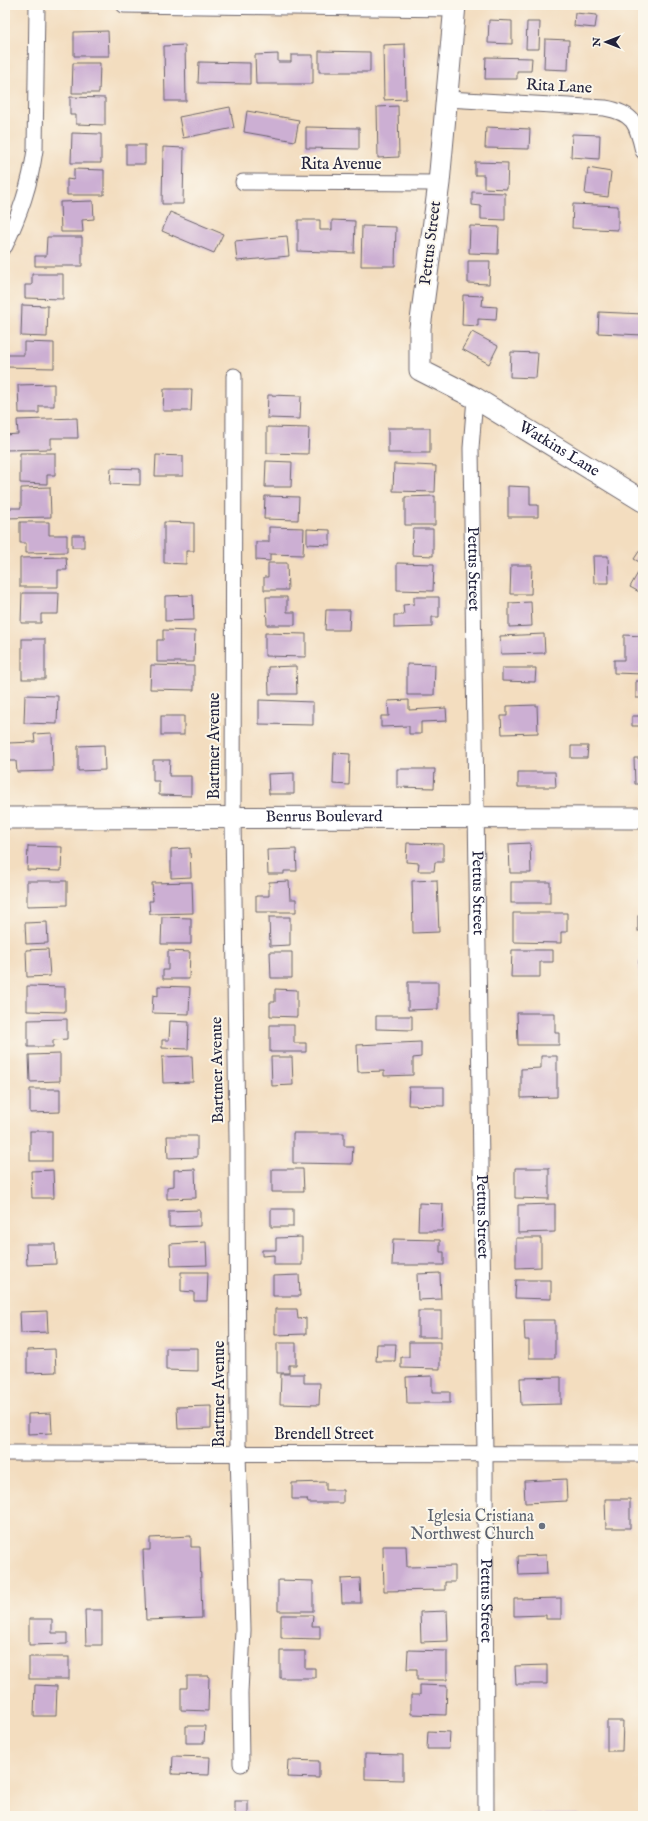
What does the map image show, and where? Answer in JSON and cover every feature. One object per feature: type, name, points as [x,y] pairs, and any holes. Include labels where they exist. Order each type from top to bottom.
[{"type":"street","points":[[5,246],[27,193],[35,150],[37,5]]},
{"type":"street","points":[[124,5],[455,7]]},
{"type":"street","name":"Pettus Street","points":[[455,7],[439,183],[420,328],[420,370],[476,398],[472,456],[485,1453],[486,1816]]},
{"type":"street","name":"Rita Lane","points":[[447,99],[618,110],[629,117],[638,129],[643,151]]},
{"type":"street","name":"Rita Avenue","points":[[244,182],[439,183]]},
{"type":"street","name":"Bartmer Avenue","points":[[234,376],[233,818],[237,1138],[238,1453],[243,1630],[240,1693],[241,1764]]},
{"type":"street","name":"Watkins Lane","points":[[476,398],[643,501]]},
{"type":"street","name":"Benrus Boulevard","points":[[5,818],[476,816],[643,818]]},
{"type":"street","name":"Brendell Street","points":[[5,1453],[643,1454]]},
{"type":"building","points":[[575,13],[597,15],[595,28],[574,26]]},
{"type":"building","points":[[489,20],[512,21],[512,44],[488,43]]},
{"type":"building","points":[[527,22],[540,22],[539,49],[526,49]]},
{"type":"building","points":[[108,31],[109,56],[74,56],[74,32]]},
{"type":"building","points":[[545,39],[569,40],[568,70],[544,69]]},
{"type":"building","points":[[405,44],[406,99],[384,100],[383,45]]},
{"type":"building","points":[[185,45],[186,101],[165,101],[164,46]]},
{"type":"building","points":[[319,51],[370,52],[370,72],[319,72]]},
{"type":"building","points":[[278,54],[278,62],[291,62],[291,55],[313,55],[313,84],[256,84],[255,55]]},
{"type":"building","points":[[486,57],[532,58],[531,71],[517,71],[517,79],[485,79]]},
{"type":"building","points":[[199,62],[250,63],[250,84],[198,83]]},
{"type":"building","points":[[73,63],[100,63],[99,93],[72,93]]},
{"type":"building","points":[[70,97],[105,98],[105,125],[76,124],[76,115],[70,115]]},
{"type":"building","points":[[398,106],[399,157],[378,158],[377,107]]},
{"type":"building","points":[[230,107],[234,128],[183,138],[179,117]]},
{"type":"building","points":[[247,111],[299,120],[295,141],[244,132]]},
{"type":"building","points":[[306,127],[359,128],[359,149],[306,148]]},
{"type":"building","points":[[486,127],[530,129],[529,149],[485,148]]},
{"type":"building","points":[[72,133],[101,134],[101,163],[71,163]]},
{"type":"building","points":[[572,134],[600,135],[599,159],[571,157]]},
{"type":"building","points":[[126,145],[145,145],[145,164],[126,164]]},
{"type":"building","points":[[163,147],[184,148],[183,204],[162,204]]},
{"type":"building","points":[[475,162],[508,163],[507,189],[484,188],[484,175],[475,175]]},
{"type":"building","points":[[588,168],[611,172],[608,197],[585,194]]},
{"type":"building","points":[[74,169],[104,170],[104,195],[67,195],[67,179],[74,180]]},
{"type":"building","points":[[472,192],[505,193],[505,220],[481,219],[481,206],[472,205]]},
{"type":"building","points":[[93,201],[94,219],[82,220],[83,232],[61,232],[60,202]]},
{"type":"building","points":[[573,204],[618,206],[618,230],[572,228]]},
{"type":"building","points":[[170,212],[223,234],[214,253],[162,231]]},
{"type":"building","points":[[298,220],[320,220],[320,230],[332,230],[332,220],[355,221],[354,253],[298,251]]},
{"type":"building","points":[[362,226],[396,227],[395,266],[361,266]]},
{"type":"building","points":[[470,226],[499,227],[498,254],[469,253]]},
{"type":"building","points":[[287,236],[289,256],[237,261],[235,241]]},
{"type":"building","points":[[47,237],[82,237],[82,266],[35,266],[35,256],[46,256]]},
{"type":"building","points":[[468,261],[490,261],[489,284],[468,283]]},
{"type":"building","points":[[32,274],[63,274],[63,299],[25,298],[25,285],[32,285]]},
{"type":"building","points":[[463,295],[483,296],[482,306],[497,307],[496,320],[478,319],[478,326],[462,325]]},
{"type":"building","points":[[22,305],[48,306],[47,337],[21,336]]},
{"type":"building","points":[[599,312],[643,314],[643,335],[598,333]]},
{"type":"building","points":[[472,332],[498,346],[489,364],[462,349]]},
{"type":"building","points":[[24,342],[54,343],[54,368],[5,367],[6,355],[24,355]]},
{"type":"building","points":[[511,352],[538,353],[536,378],[510,377]]},
{"type":"building","points":[[54,384],[54,406],[39,406],[39,413],[19,413],[18,385]]},
{"type":"building","points":[[164,389],[192,389],[191,411],[163,411]]},
{"type":"building","points":[[268,395],[301,396],[300,419],[267,418]]},
{"type":"building","points":[[77,418],[78,438],[51,438],[51,449],[5,450],[5,435],[18,434],[17,420]]},
{"type":"building","points":[[267,427],[309,428],[308,454],[267,453]]},
{"type":"building","points":[[388,428],[430,428],[430,453],[388,453]]},
{"type":"building","points":[[20,453],[55,453],[55,475],[47,475],[47,484],[20,483]]},
{"type":"building","points":[[156,455],[183,456],[183,476],[155,476]]},
{"type":"building","points":[[266,461],[292,462],[291,487],[265,487]]},
{"type":"building","points":[[394,464],[436,466],[435,492],[393,491]]},
{"type":"building","points":[[111,468],[140,469],[140,485],[110,484]]},
{"type":"building","points":[[508,486],[530,487],[530,505],[538,505],[538,517],[508,517]]},
{"type":"building","points":[[50,487],[51,517],[5,518],[5,508],[21,508],[21,488]]},
{"type":"building","points":[[265,496],[299,497],[298,520],[264,519]]},
{"type":"building","points":[[435,496],[435,525],[405,525],[405,497]]},
{"type":"building","points":[[20,522],[49,522],[49,535],[67,535],[67,552],[26,553],[26,543],[20,543]]},
{"type":"building","points":[[164,522],[194,523],[194,551],[186,551],[186,564],[164,563]]},
{"type":"building","points":[[269,527],[304,528],[303,555],[270,554],[270,561],[256,560],[256,542],[269,542]]},
{"type":"building","points":[[307,529],[330,530],[330,545],[307,544]]},
{"type":"building","points":[[413,529],[433,529],[433,556],[412,555]]},
{"type":"building","points":[[72,535],[84,535],[84,547],[72,547]]},
{"type":"building","points":[[643,547],[643,564],[634,559]]},
{"type":"building","points":[[593,556],[608,556],[609,583],[594,583]]},
{"type":"building","points":[[66,557],[67,570],[58,570],[58,587],[20,587],[20,558]]},
{"type":"building","points":[[268,563],[287,563],[288,590],[264,590],[264,577],[268,577]]},
{"type":"building","points":[[397,563],[434,564],[433,591],[397,590]]},
{"type":"building","points":[[643,564],[643,594],[630,587]]},
{"type":"building","points":[[511,565],[532,565],[531,594],[510,594]]},
{"type":"building","points":[[22,593],[59,593],[58,614],[41,614],[41,623],[21,623]]},
{"type":"building","points":[[193,595],[194,620],[165,621],[165,596]]},
{"type":"building","points":[[266,597],[287,597],[287,612],[295,612],[295,625],[267,625]]},
{"type":"building","points":[[414,597],[439,597],[439,617],[432,617],[432,627],[394,628],[394,615],[404,615],[403,605],[414,604]]},
{"type":"building","points":[[531,602],[532,626],[509,627],[509,603]]},
{"type":"building","points":[[326,610],[350,610],[349,630],[325,630]]},
{"type":"building","points":[[163,630],[195,631],[194,662],[157,662],[157,640],[163,640]]},
{"type":"building","points":[[265,633],[306,634],[306,657],[265,656]]},
{"type":"building","points":[[544,634],[545,653],[501,654],[500,636]]},
{"type":"building","points":[[624,635],[643,636],[643,674],[614,673],[614,660],[624,660]]},
{"type":"building","points":[[22,639],[45,639],[45,679],[22,679]]},
{"type":"building","points":[[407,664],[435,665],[434,695],[407,695]]},
{"type":"building","points":[[151,665],[194,666],[194,690],[150,689]]},
{"type":"building","points":[[296,666],[297,694],[269,694],[268,667]]},
{"type":"building","points":[[502,668],[536,668],[535,682],[502,681]]},
{"type":"building","points":[[636,681],[643,681],[643,698],[636,698]]},
{"type":"building","points":[[25,695],[58,696],[57,724],[24,723]]},
{"type":"building","points":[[259,700],[313,702],[313,725],[259,724]]},
{"type":"building","points":[[409,700],[409,710],[446,708],[447,721],[421,722],[421,734],[409,734],[409,726],[381,727],[381,716],[389,716],[388,701]]},
{"type":"building","points":[[537,705],[538,733],[502,734],[501,716],[507,716],[507,706]]},
{"type":"building","points":[[161,716],[184,716],[184,735],[161,735]]},
{"type":"building","points":[[632,716],[643,716],[643,736],[641,736],[641,726],[632,726]]},
{"type":"building","points":[[52,733],[53,771],[17,772],[16,761],[8,761],[8,743],[35,742],[34,734]]},
{"type":"building","points":[[104,745],[105,770],[78,771],[78,746]]},
{"type":"building","points":[[571,746],[588,746],[587,758],[571,758]]},
{"type":"building","points":[[334,753],[350,754],[349,785],[333,784]]},
{"type":"building","points":[[634,758],[643,758],[643,784],[635,784]]},
{"type":"building","points":[[153,760],[170,760],[169,776],[191,776],[191,796],[159,795],[159,781],[153,781]]},
{"type":"building","points":[[397,769],[435,769],[434,788],[397,787]]},
{"type":"building","points":[[518,772],[555,772],[556,787],[518,787]]},
{"type":"building","points":[[294,773],[294,794],[269,794],[268,774]]},
{"type":"building","points":[[407,843],[443,844],[443,862],[435,862],[434,871],[418,871],[419,863],[406,862]]},
{"type":"building","points":[[530,843],[531,873],[510,873],[509,844]]},
{"type":"building","points":[[28,846],[62,847],[61,871],[27,870]]},
{"type":"building","points":[[190,848],[191,877],[171,878],[171,849]]},
{"type":"building","points":[[296,849],[297,871],[284,871],[284,874],[268,874],[267,850]]},
{"type":"building","points":[[437,880],[439,932],[413,933],[412,881]]},
{"type":"building","points":[[27,881],[67,881],[67,905],[27,906]]},
{"type":"building","points":[[289,881],[290,899],[296,899],[296,912],[256,912],[256,896],[269,896],[269,882]]},
{"type":"building","points":[[192,882],[193,913],[150,914],[149,901],[153,901],[152,883]]},
{"type":"building","points":[[511,882],[550,882],[550,903],[511,903]]},
{"type":"building","points":[[513,913],[567,913],[567,932],[561,932],[561,943],[513,942]]},
{"type":"building","points":[[638,916],[643,916],[643,931],[638,931]]},
{"type":"building","points":[[162,917],[191,918],[191,944],[161,944]]},
{"type":"building","points":[[269,917],[290,917],[290,945],[270,946]]},
{"type":"building","points":[[47,922],[48,943],[26,944],[25,923]]},
{"type":"building","points":[[48,949],[50,976],[27,977],[26,950]]},
{"type":"building","points":[[512,950],[553,950],[553,962],[540,962],[540,977],[511,977]]},
{"type":"building","points":[[168,951],[190,952],[189,979],[163,979],[163,970],[168,970]]},
{"type":"building","points":[[270,952],[292,952],[292,978],[271,978]]},
{"type":"building","points":[[639,961],[643,961],[643,979],[639,979]]},
{"type":"building","points":[[408,982],[438,982],[438,1009],[408,1010]]},
{"type":"building","points":[[27,986],[65,987],[65,1012],[27,1011]]},
{"type":"building","points":[[158,986],[190,987],[189,1014],[152,1013],[153,995],[158,996]]},
{"type":"building","points":[[275,989],[297,990],[297,1017],[270,1016],[270,1002],[275,1002]]},
{"type":"building","points":[[517,1013],[555,1013],[555,1033],[559,1033],[559,1045],[518,1045]]},
{"type":"building","points":[[376,1016],[412,1016],[412,1030],[376,1029]]},
{"type":"building","points":[[67,1019],[67,1039],[53,1040],[53,1047],[28,1047],[28,1020]]},
{"type":"building","points":[[170,1021],[189,1022],[188,1049],[162,1048],[162,1040],[169,1040]]},
{"type":"building","points":[[270,1025],[294,1025],[294,1043],[306,1043],[306,1052],[270,1052]]},
{"type":"building","points":[[421,1042],[421,1057],[413,1058],[413,1075],[384,1076],[384,1071],[358,1072],[357,1045]]},
{"type":"building","points":[[60,1054],[60,1081],[30,1082],[29,1055]]},
{"type":"building","points":[[192,1056],[193,1082],[163,1083],[162,1057]]},
{"type":"building","points":[[541,1056],[557,1056],[557,1097],[521,1098],[521,1069],[541,1068]]},
{"type":"building","points":[[271,1057],[292,1057],[293,1085],[272,1086]]},
{"type":"building","points":[[409,1087],[444,1087],[444,1106],[408,1105]]},
{"type":"building","points":[[30,1089],[60,1089],[60,1112],[30,1113]]},
{"type":"building","points":[[30,1131],[52,1131],[52,1161],[30,1161]]},
{"type":"building","points":[[293,1133],[344,1133],[344,1146],[353,1146],[352,1164],[293,1163]]},
{"type":"building","points":[[167,1136],[197,1136],[197,1157],[168,1158]]},
{"type":"building","points":[[515,1168],[549,1168],[549,1199],[515,1198]]},
{"type":"building","points":[[195,1169],[196,1198],[167,1199],[167,1187],[174,1186],[174,1170]]},
{"type":"building","points":[[272,1169],[303,1169],[304,1192],[272,1192]]},
{"type":"building","points":[[53,1170],[54,1198],[32,1198],[31,1171]]},
{"type":"building","points":[[419,1203],[443,1204],[442,1231],[418,1231]]},
{"type":"building","points":[[555,1204],[555,1232],[518,1233],[518,1205]]},
{"type":"building","points":[[271,1209],[293,1209],[293,1227],[271,1227]]},
{"type":"building","points":[[200,1210],[200,1226],[169,1227],[169,1211]]},
{"type":"building","points":[[641,1235],[643,1235],[643,1255],[640,1255]]},
{"type":"building","points":[[302,1237],[302,1265],[274,1265],[274,1255],[262,1256],[262,1250],[276,1250],[276,1238]]},
{"type":"building","points":[[516,1238],[541,1238],[541,1267],[516,1268]]},
{"type":"building","points":[[393,1239],[440,1240],[440,1252],[444,1252],[444,1265],[392,1265]]},
{"type":"building","points":[[206,1242],[207,1265],[171,1266],[170,1244]]},
{"type":"building","points":[[26,1244],[55,1244],[56,1264],[27,1265]]},
{"type":"building","points":[[181,1272],[208,1272],[207,1301],[194,1301],[194,1292],[181,1291]]},
{"type":"building","points":[[440,1273],[441,1299],[418,1300],[417,1274]]},
{"type":"building","points":[[299,1275],[300,1296],[273,1296],[273,1276]]},
{"type":"building","points":[[516,1280],[551,1280],[551,1299],[515,1298]]},
{"type":"building","points":[[275,1309],[297,1309],[298,1319],[306,1318],[306,1334],[275,1335]]},
{"type":"building","points":[[47,1311],[48,1332],[21,1333],[20,1312]]},
{"type":"building","points":[[418,1311],[441,1311],[441,1337],[418,1337]]},
{"type":"building","points":[[524,1320],[555,1320],[555,1358],[529,1358],[529,1340],[525,1340]]},
{"type":"building","points":[[409,1342],[440,1342],[440,1369],[401,1368],[401,1357],[409,1357]]},
{"type":"building","points":[[277,1343],[296,1343],[296,1365],[289,1365],[289,1373],[277,1373]]},
{"type":"building","points":[[377,1344],[396,1344],[395,1361],[376,1361]]},
{"type":"building","points":[[166,1348],[198,1348],[198,1371],[166,1370]]},
{"type":"building","points":[[55,1349],[56,1372],[27,1373],[27,1350]]},
{"type":"building","points":[[281,1374],[304,1374],[304,1383],[320,1383],[319,1405],[280,1404]]},
{"type":"building","points":[[432,1376],[432,1392],[450,1392],[450,1403],[407,1403],[406,1377]]},
{"type":"building","points":[[561,1377],[561,1404],[521,1405],[520,1378]]},
{"type":"building","points":[[211,1406],[211,1428],[178,1429],[177,1407]]},
{"type":"building","points":[[51,1413],[52,1433],[28,1434],[28,1414]]},
{"type":"building","points":[[566,1479],[567,1501],[525,1503],[524,1481]]},
{"type":"building","points":[[326,1482],[326,1490],[343,1490],[343,1503],[308,1503],[307,1499],[292,1499],[292,1483]]},
{"type":"building","points":[[605,1499],[630,1499],[630,1528],[606,1528]]},
{"type":"building","points":[[191,1536],[191,1547],[200,1547],[202,1618],[146,1620],[143,1550],[150,1550],[150,1538]]},
{"type":"building","points":[[383,1546],[406,1546],[407,1567],[455,1566],[455,1582],[445,1582],[445,1590],[384,1591]]},
{"type":"building","points":[[546,1555],[547,1574],[519,1575],[518,1556]]},
{"type":"building","points":[[360,1578],[361,1603],[342,1603],[341,1579]]},
{"type":"building","points":[[278,1580],[313,1581],[313,1611],[278,1611]]},
{"type":"building","points":[[561,1598],[561,1619],[546,1619],[546,1615],[514,1616],[514,1599]]},
{"type":"building","points":[[85,1610],[102,1610],[102,1645],[86,1645]]},
{"type":"building","points":[[447,1611],[448,1641],[421,1642],[420,1612]]},
{"type":"building","points":[[281,1615],[313,1615],[312,1626],[320,1626],[320,1639],[281,1638]]},
{"type":"building","points":[[29,1619],[52,1619],[52,1633],[67,1633],[67,1644],[29,1645]]},
{"type":"building","points":[[408,1650],[447,1651],[447,1680],[417,1680],[417,1669],[407,1669]]},
{"type":"building","points":[[280,1651],[305,1651],[305,1668],[315,1668],[315,1678],[280,1678]]},
{"type":"building","points":[[29,1657],[69,1657],[69,1679],[29,1679]]},
{"type":"building","points":[[547,1665],[547,1684],[516,1684],[515,1666]]},
{"type":"building","points":[[187,1676],[209,1676],[208,1711],[181,1710],[181,1688],[187,1688]]},
{"type":"building","points":[[35,1685],[57,1686],[56,1716],[34,1716]]},
{"type":"building","points":[[420,1685],[447,1686],[446,1715],[411,1714],[411,1695],[420,1695]]},
{"type":"building","points":[[607,1721],[623,1721],[622,1751],[607,1751]]},
{"type":"building","points":[[186,1726],[205,1726],[204,1743],[186,1743]]},
{"type":"building","points":[[428,1731],[450,1732],[449,1749],[427,1749]]},
{"type":"building","points":[[365,1754],[403,1755],[403,1780],[365,1779]]},
{"type":"building","points":[[173,1756],[210,1757],[209,1775],[172,1774]]},
{"type":"building","points":[[288,1760],[319,1761],[319,1778],[287,1777]]},
{"type":"building","points":[[235,1801],[248,1801],[248,1816],[235,1816]]},
{"type":"building","points":[[524,1814],[541,1814],[541,1816],[524,1816]]},
{"type":"building","points":[[545,1814],[580,1814],[580,1816],[545,1816]]},
{"type":"place","name":"Iglesia Cristiana Northwest Church","points":[[542,1526]]}]
